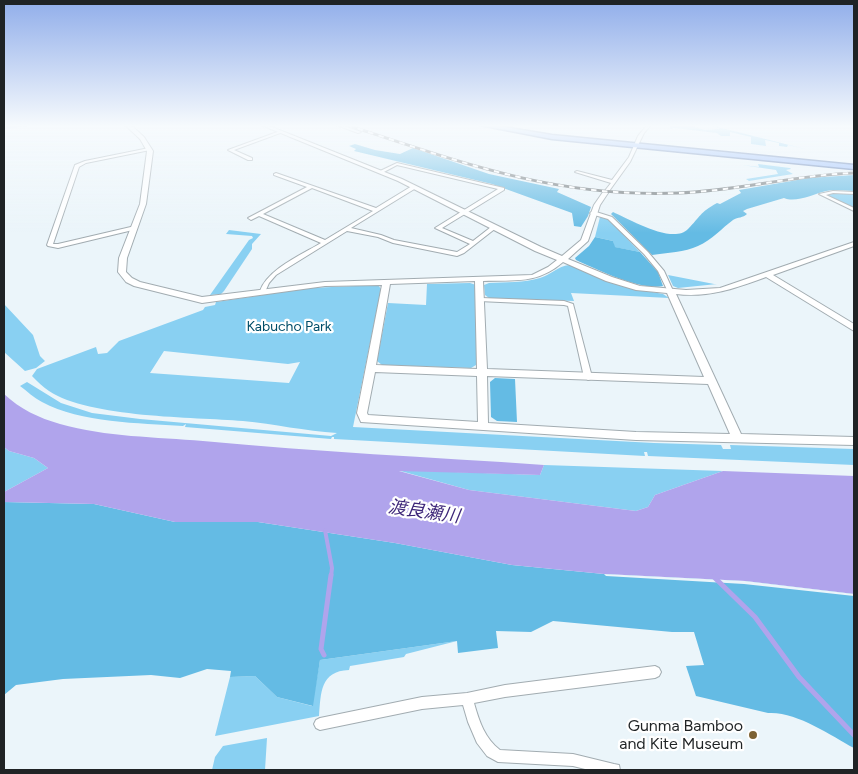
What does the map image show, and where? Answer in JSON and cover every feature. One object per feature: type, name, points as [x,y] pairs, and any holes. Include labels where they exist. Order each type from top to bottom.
[{"type":"highway","points":[[786,161],[854,168]]},
{"type":"street","points":[[89,161],[77,166],[50,245],[58,246],[135,228]]},
{"type":"street","points":[[148,161],[143,204],[121,267],[125,277],[137,284],[196,300],[325,284],[534,277],[545,273],[584,241],[594,213],[605,193],[627,161]]},
{"type":"street","points":[[353,161],[414,187],[493,228],[621,284],[671,292],[696,293],[721,290],[854,244]]},
{"type":"street","points":[[380,172],[397,164],[502,189],[438,228],[473,243]]},
{"type":"street","points":[[577,172],[614,182]]},
{"type":"street","points":[[276,174],[376,210]]},
{"type":"street","points":[[250,218],[311,187]]},
{"type":"street","points":[[263,292],[266,283],[274,274],[414,187]]},
{"type":"street","points":[[854,193],[833,192],[821,194],[854,210]]},
{"type":"street","points":[[594,213],[610,218],[661,270],[736,438]]},
{"type":"street","points":[[259,214],[324,242]]},
{"type":"street","points":[[346,228],[394,241],[456,254],[462,252],[493,228]]},
{"type":"street","points":[[767,274],[854,328]]},
{"type":"street","points":[[478,280],[481,300],[483,426]]},
{"type":"street","points":[[386,283],[362,413],[365,419],[636,436],[854,441]]},
{"type":"street","points":[[481,300],[564,303],[571,306],[588,377]]},
{"type":"street","points":[[371,368],[711,381]]},
{"type":"street","points":[[320,724],[422,703],[467,699],[505,691],[655,672]]},
{"type":"street","points":[[467,699],[479,732],[490,751],[498,756],[573,760],[614,770]]},
{"type":"green space","points":[[758,164],[790,168],[786,170],[793,174],[749,181],[746,179],[778,174],[776,170],[742,165],[759,167]]},
{"type":"green space","points":[[833,193],[854,194],[854,209],[825,195]]},
{"type":"green space","points":[[600,217],[606,217],[640,252],[614,247],[613,241],[595,237]]},
{"type":"green space","points":[[229,230],[261,234],[252,244],[252,249],[224,291],[221,294],[210,295],[249,240],[253,238],[252,236],[226,234]]},
{"type":"green space","points":[[569,265],[621,286],[663,294],[669,298],[571,293],[574,301],[489,298],[485,295],[484,285],[489,283],[534,280]]},
{"type":"green space","points":[[668,275],[717,284],[678,288],[673,286]]},
{"type":"green space","points":[[470,283],[476,285],[476,365],[471,368],[382,365],[377,361],[388,303],[426,305],[427,284]]},
{"type":"green space","name":"Kabucho Park","points":[[378,285],[381,289],[353,427],[721,445],[723,449],[731,449],[730,445],[854,449],[854,465],[648,456],[647,452],[644,452],[645,456],[334,439],[334,437],[331,439],[185,427],[186,424],[183,426],[129,423],[92,418],[57,409],[39,400],[20,386],[27,382],[61,403],[92,413],[331,436],[337,433],[243,421],[143,415],[90,407],[67,400],[49,391],[32,376],[37,369],[96,347],[98,354],[107,353],[119,341],[203,310],[205,307],[215,305],[216,302],[309,288]],"holes":[[[164,351],[288,364],[300,362],[289,383],[150,373]]]},
{"type":"green space","points":[[4,304],[33,335],[40,356],[45,361],[36,368],[25,371],[4,352]]},
{"type":"green space","points":[[4,447],[9,451],[34,458],[48,468],[4,492]]},
{"type":"green space","points":[[544,465],[723,471],[655,495],[648,507],[636,511],[469,490],[397,470],[540,475]]},
{"type":"green space","points":[[457,641],[406,654],[404,657],[350,666],[349,670],[332,674],[324,685],[320,699],[319,716],[215,736],[230,677],[255,676],[277,697],[312,706],[320,660]]},
{"type":"green space","points":[[267,738],[265,770],[212,770],[215,757],[223,746]]},
{"type":"shaded area","points":[[396,161],[451,161],[489,174],[559,189],[557,192],[591,207],[581,227],[574,226],[572,213],[492,184]]},
{"type":"shaded area","points":[[854,175],[854,191],[829,190],[799,199],[784,198],[747,209],[743,211],[747,214],[733,220],[703,243],[693,248],[676,252],[652,255],[611,214],[613,212],[640,225],[662,232],[681,233],[688,229],[707,209],[741,193],[739,190],[809,178]]},
{"type":"shaded area","points":[[595,237],[613,241],[615,247],[640,252],[658,272],[663,286],[654,287],[631,282],[576,260],[575,258],[589,246]]},
{"type":"shaded area","points":[[495,378],[515,379],[517,422],[497,421],[491,417],[490,382]]},
{"type":"shaded area","points":[[4,502],[94,504],[175,522],[258,522],[395,543],[512,565],[604,574],[745,581],[854,594],[854,748],[812,725],[790,716],[768,713],[696,696],[686,666],[704,665],[694,632],[672,632],[553,621],[531,632],[496,631],[498,648],[458,653],[457,641],[320,660],[313,706],[277,697],[255,676],[230,677],[231,671],[207,669],[180,678],[151,675],[63,679],[16,685],[4,695]]},
{"type":"water","name":"渡良瀬川","points":[[4,394],[23,409],[45,419],[95,432],[288,448],[544,465],[540,475],[399,471],[469,490],[636,511],[648,507],[655,495],[723,471],[854,476],[854,594],[745,581],[604,574],[512,565],[395,543],[258,522],[175,522],[94,504],[4,502],[4,492],[48,468],[34,458],[9,451],[4,447]]},
{"type":"pier","points":[[604,574],[745,581],[854,594],[854,596],[744,584],[606,576]]},
{"type":"waterway","points":[[325,530],[332,568],[331,577]]},
{"type":"waterway","points":[[324,655],[321,649],[331,575]]},
{"type":"waterway","points":[[714,577],[755,617],[799,677],[854,735]]},
{"type":"railway","points":[[459,161],[509,175],[549,183],[590,190],[633,193],[700,192],[832,174],[854,173]]},
{"type":"place","name":"Gunma Bamboo and Kite Museum","points":[[753,735]]}]
